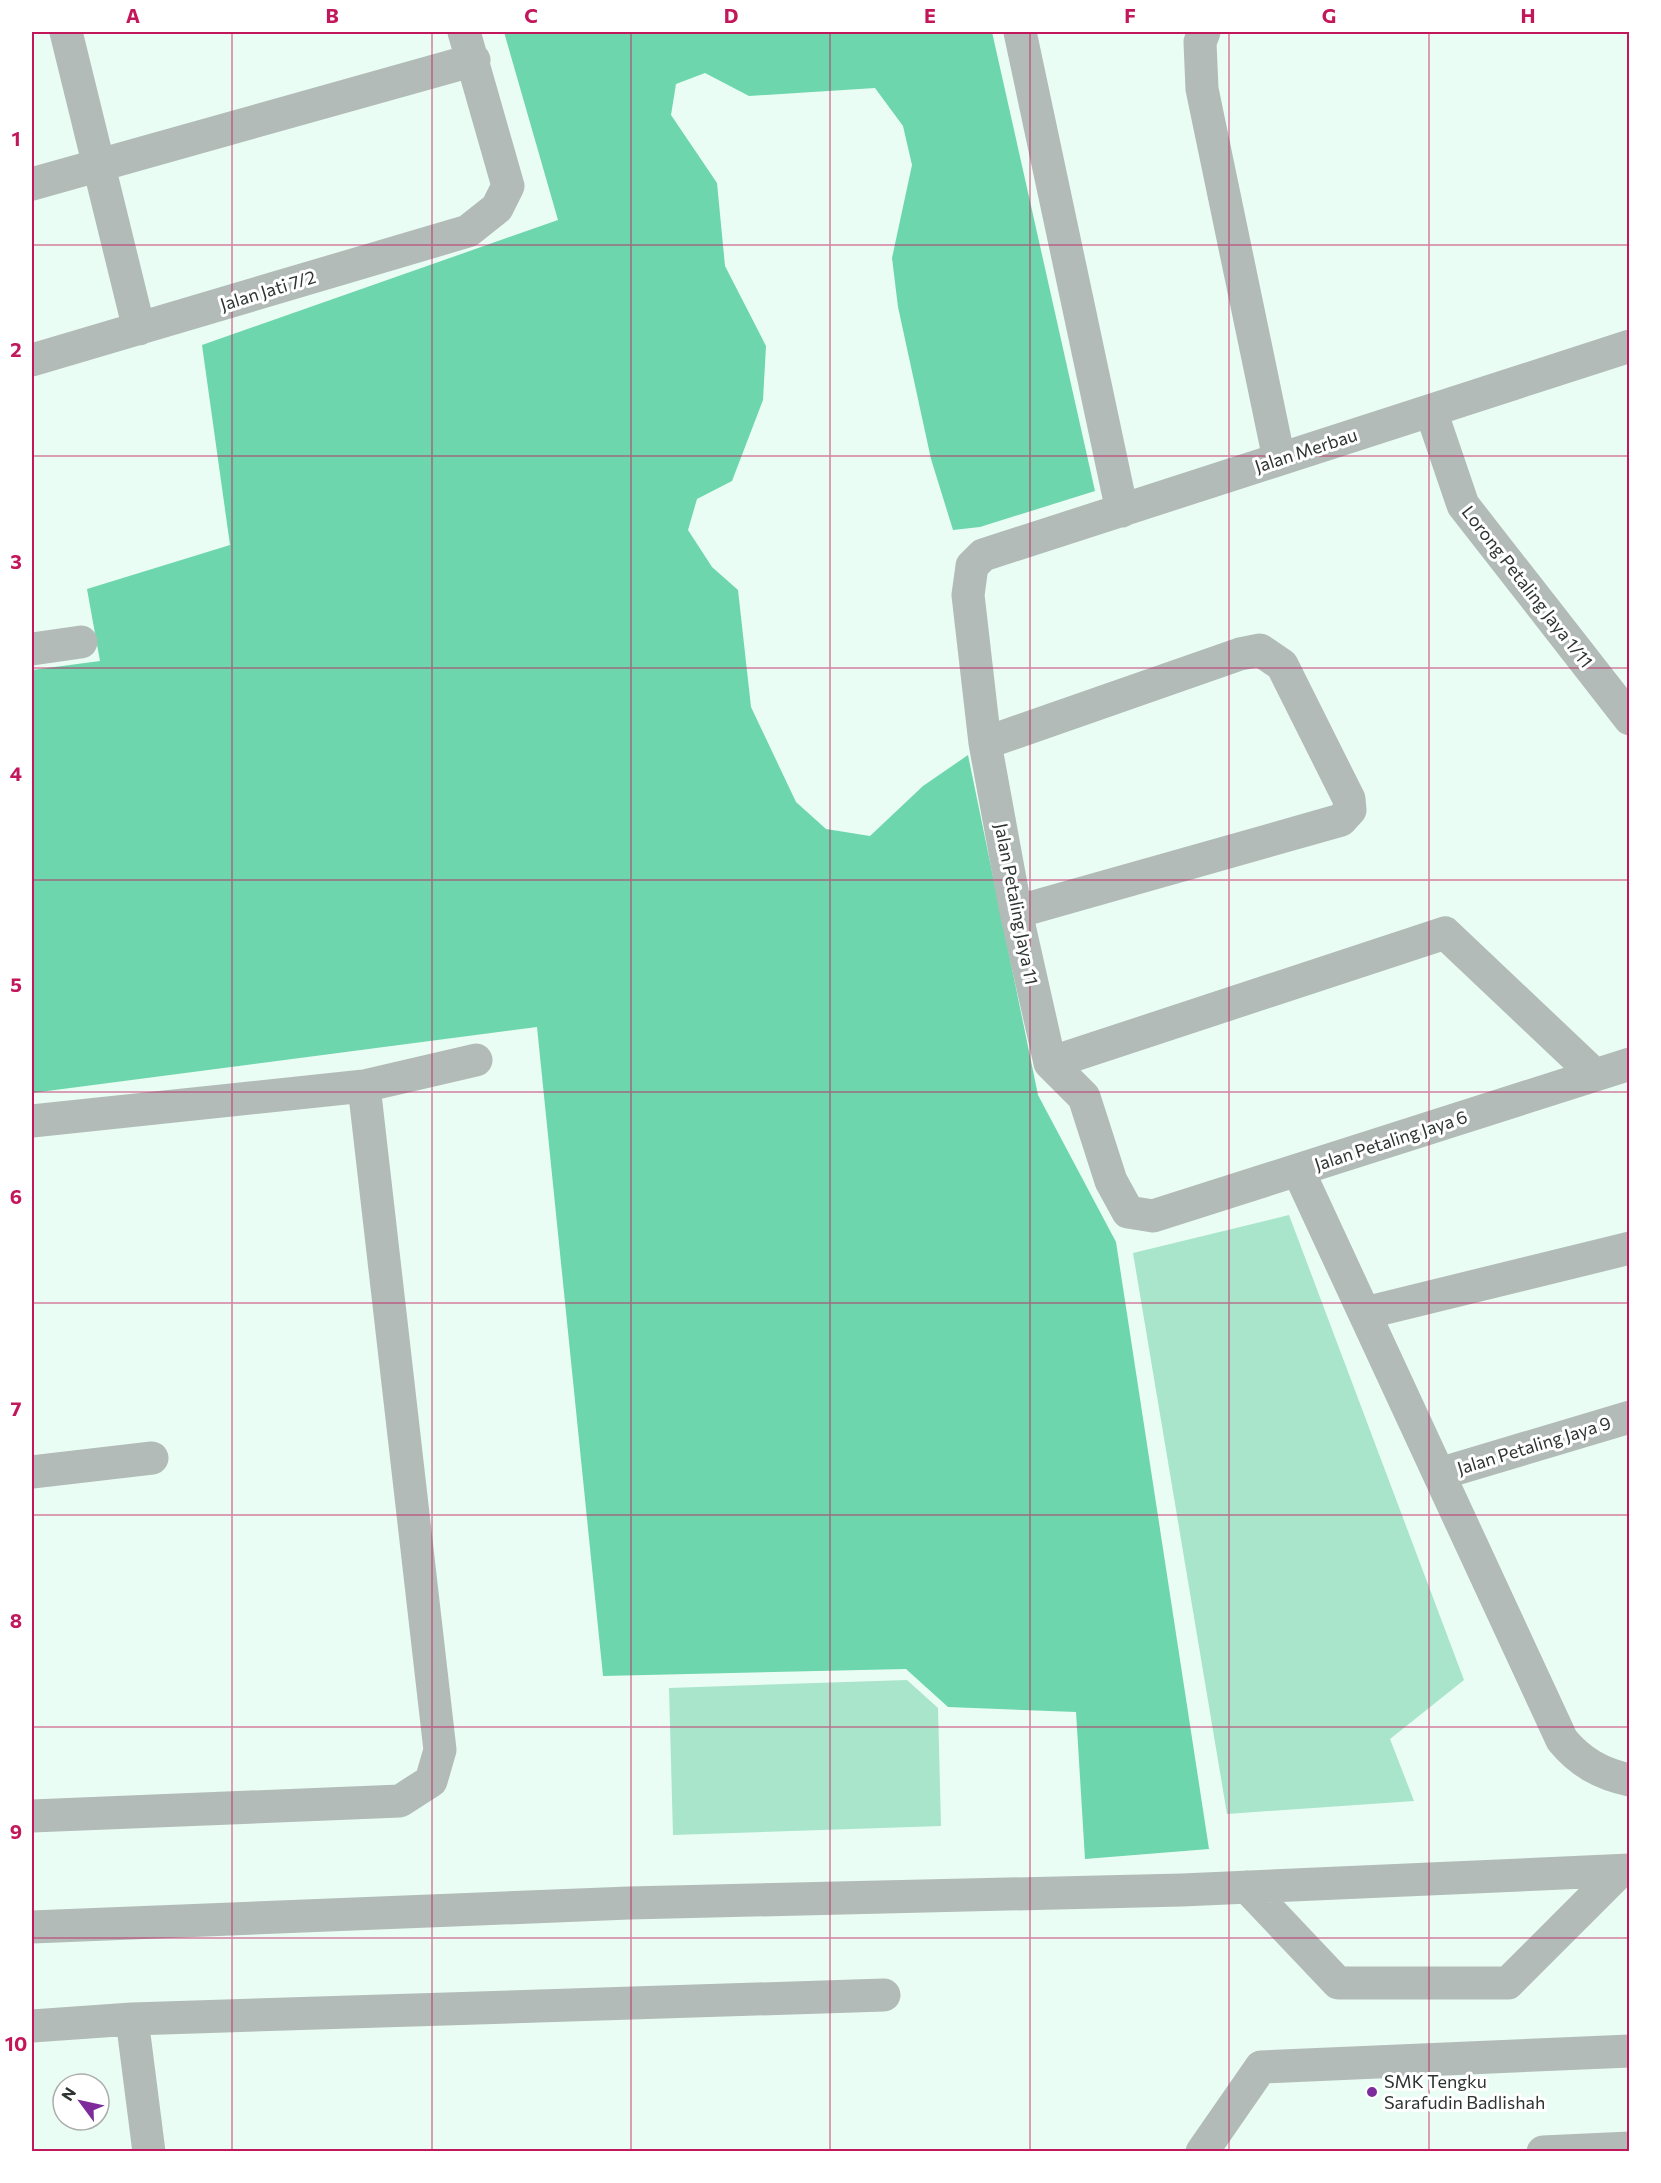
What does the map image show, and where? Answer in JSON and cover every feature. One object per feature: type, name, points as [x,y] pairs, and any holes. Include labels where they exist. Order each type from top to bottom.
[{"type":"street","points":[[66,32],[139,329]]},
{"type":"street","points":[[1020,32],[1122,511]]},
{"type":"street","points":[[1204,32],[1200,42],[1202,89],[1279,459]]},
{"type":"street","points":[[32,184],[469,46]]},
{"type":"street","name":"Jalan Jati 7/2","points":[[32,360],[468,231],[498,208],[508,186],[469,46]]},
{"type":"street","name":"Jalan Merbau","points":[[983,555],[1629,346]]},
{"type":"street","name":"Lorong Petaling Jaya 1/11","points":[[1431,411],[1463,505],[1629,719]]},
{"type":"street","name":"Jalan Petaling Jaya 11","points":[[983,555],[972,566],[968,595],[985,743],[1016,912],[1050,1063]]},
{"type":"street","points":[[32,649],[81,642]]},
{"type":"street","points":[[985,743],[1229,658],[1260,650],[1282,665],[1349,799],[1350,810],[1341,820],[1016,912]]},
{"type":"street","points":[[1050,1063],[1445,933],[1595,1075]]},
{"type":"street","points":[[32,1121],[364,1086],[476,1059]]},
{"type":"street","name":"Jalan Petaling Jaya 6","points":[[1050,1063],[1084,1097],[1111,1181],[1128,1212],[1153,1216],[1629,1064]]},
{"type":"street","points":[[32,1816],[399,1801],[431,1781],[440,1750],[364,1086]]},
{"type":"street","points":[[1298,1170],[1562,1740],[1576,1758],[1616,1776]]},
{"type":"street","points":[[1365,1313],[1629,1248]]},
{"type":"street","name":"Jalan Petaling Jaya 9","points":[[1439,1474],[1629,1417]]},
{"type":"street","points":[[32,1472],[152,1458]]},
{"type":"street","points":[[1247,1887],[1338,1983],[1508,1983],[1624,1871]]},
{"type":"street","points":[[32,1927],[629,1904],[1247,1887],[1624,1871]]},
{"type":"street","points":[[32,2026],[132,2019],[884,1995]]},
{"type":"street","points":[[132,2019],[149,2151]]},
{"type":"street","points":[[1202,2151],[1261,2067],[1629,2051]]},
{"type":"street","points":[[1543,2151],[1629,2148]]},
{"type":"green space","points":[[504,32],[992,32],[1095,491],[980,527],[953,530],[931,459],[898,307],[892,258],[912,165],[903,126],[875,88],[749,96],[705,73],[676,84],[671,115],[717,183],[725,266],[766,346],[763,400],[732,481],[697,499],[688,530],[712,567],[738,590],[751,707],[796,802],[826,829],[870,836],[923,786],[968,755],[1038,1095],[1116,1242],[1209,1849],[1085,1859],[1076,1712],[948,1707],[906,1669],[603,1676],[537,1027],[32,1093],[32,670],[100,661],[87,589],[230,545],[202,345],[558,220]]},
{"type":"green space","points":[[1289,1215],[1464,1680],[1390,1739],[1414,1801],[1227,1814],[1133,1253]]},
{"type":"green space","points":[[907,1680],[938,1708],[941,1826],[673,1835],[669,1688]]},
{"type":"place","name":"SMK Tengku Sarafudin Badlishah","points":[[1372,2092]]}]
